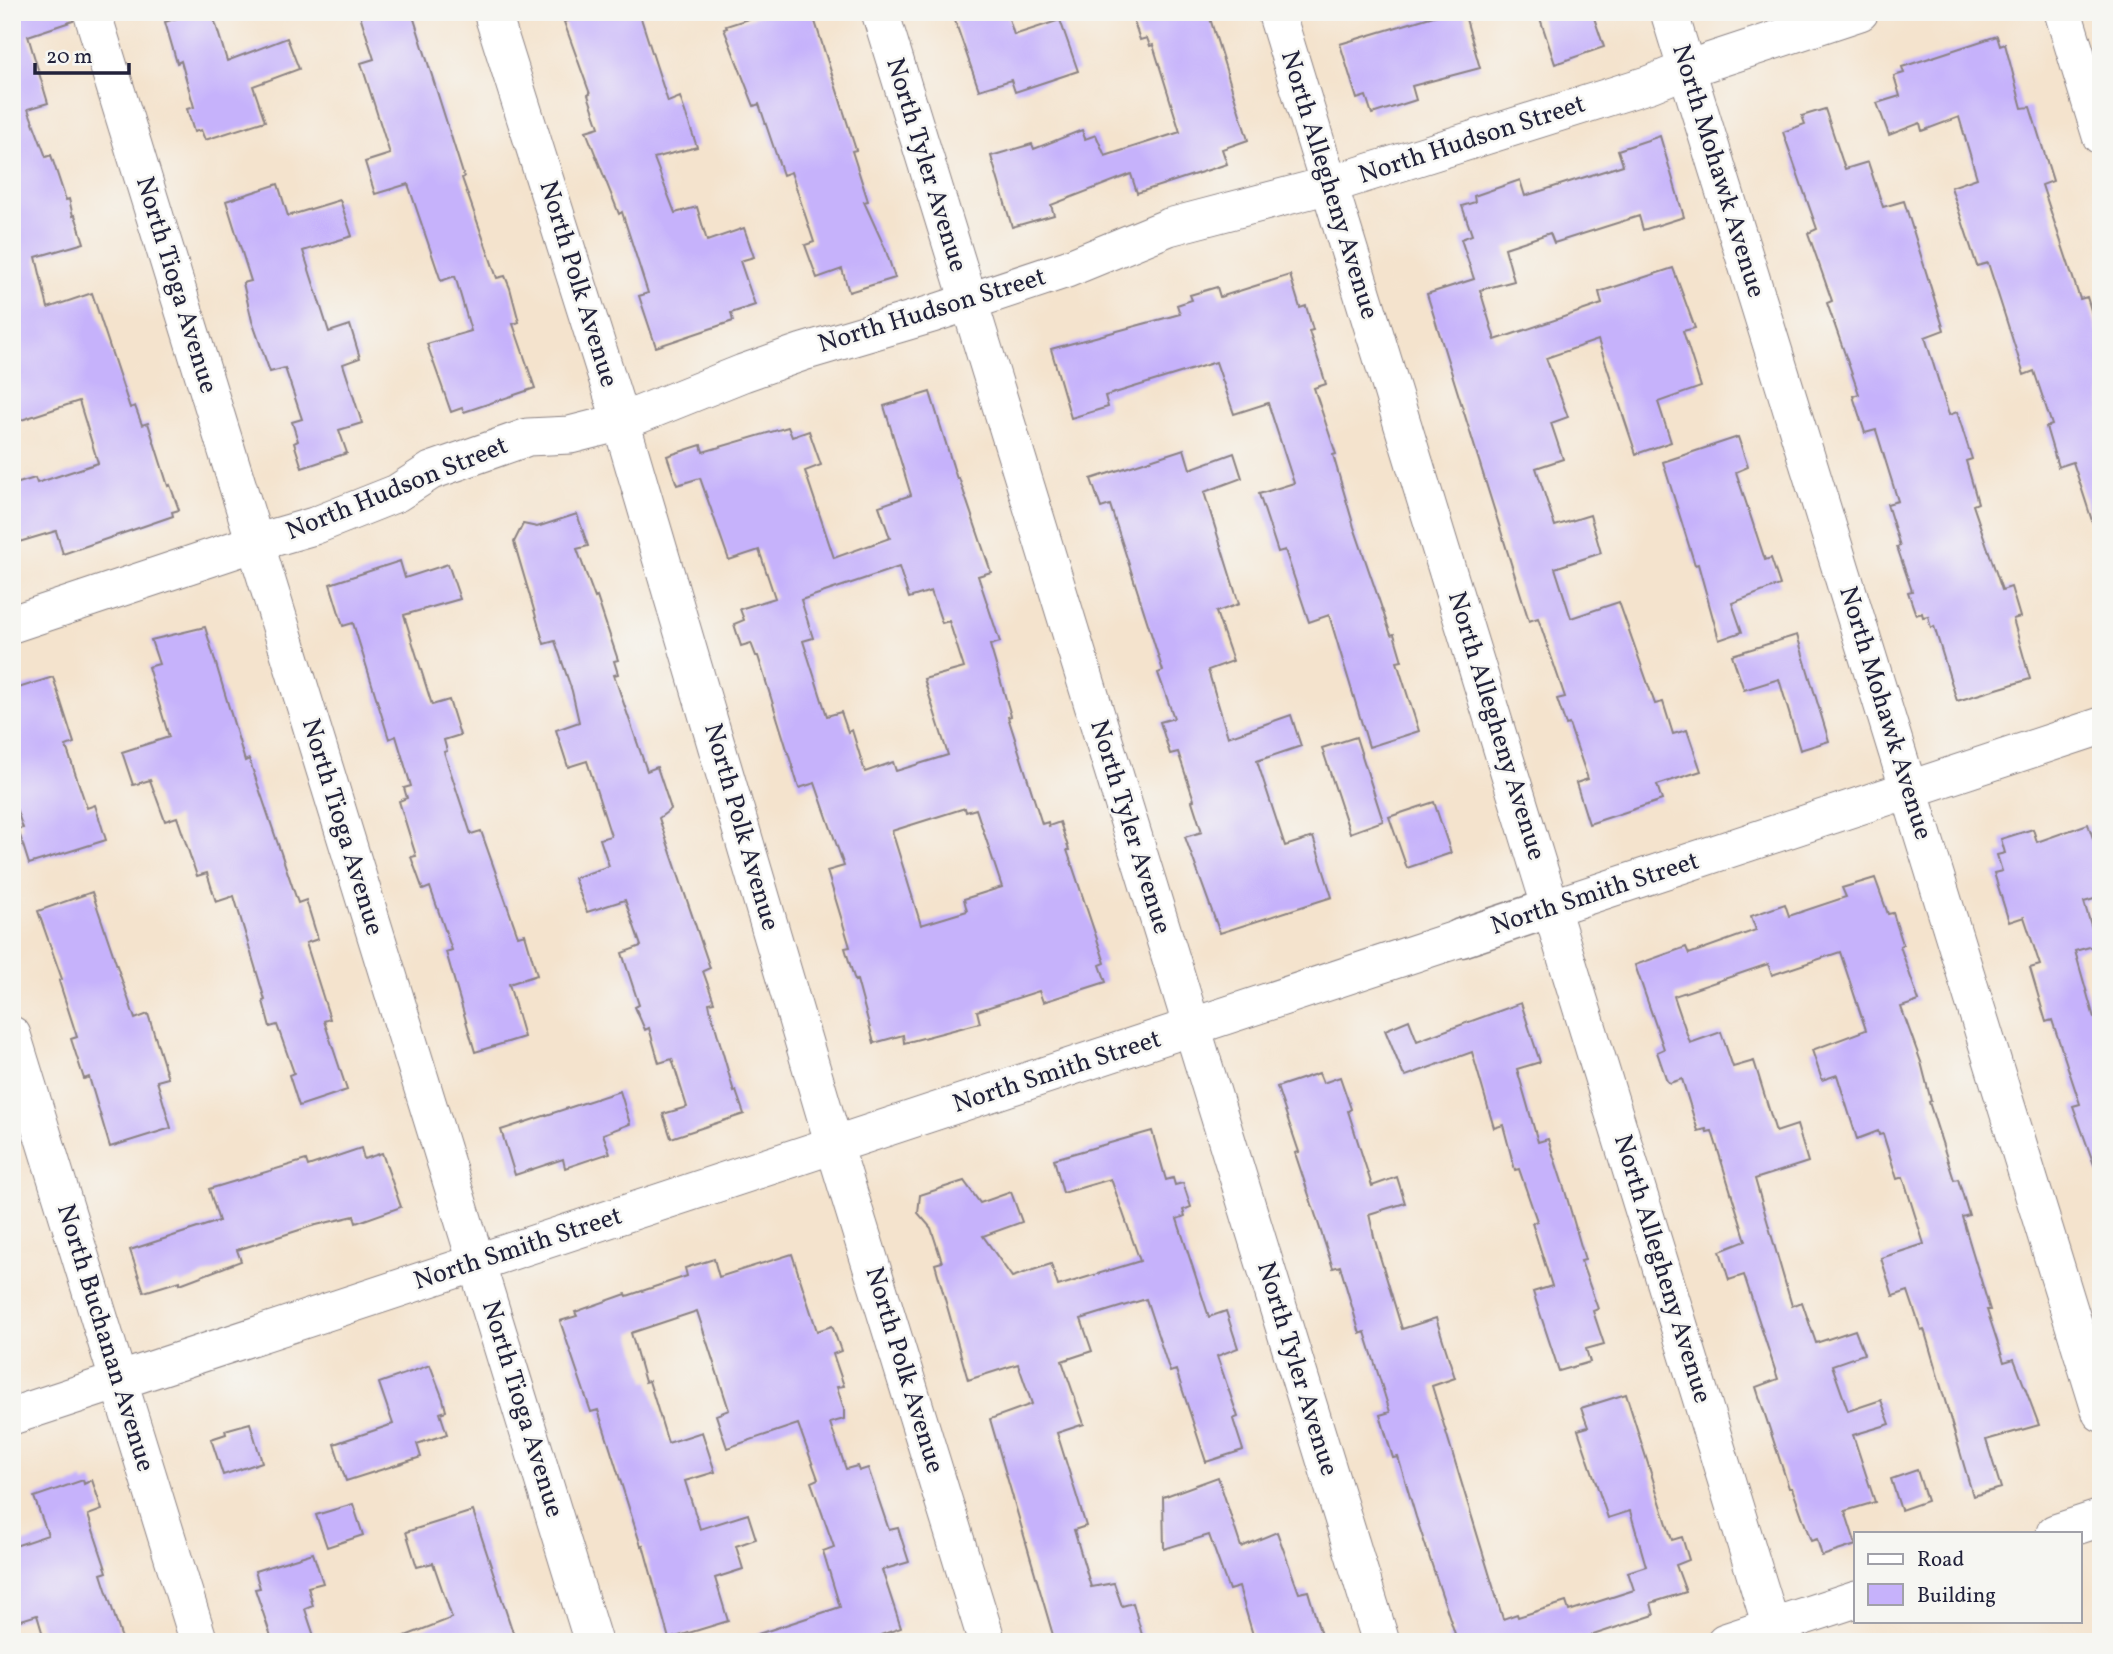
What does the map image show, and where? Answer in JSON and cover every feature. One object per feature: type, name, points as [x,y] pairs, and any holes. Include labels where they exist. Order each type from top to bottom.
[{"type":"street","name":"North Tioga Avenue","points":[[92,12],[593,1642]]},
{"type":"street","name":"North Polk Avenue","points":[[492,12],[621,422],[835,1145],[987,1642]]},
{"type":"street","name":"North Tyler Avenue","points":[[880,12],[1381,1642]]},
{"type":"street","name":"North Allegheny Avenue","points":[[1276,12],[1774,1634]]},
{"type":"street","name":"North Mohawk Avenue","points":[[1669,12],[2101,1413]]},
{"type":"street","name":"North Hudson Street","points":[[12,624],[314,526],[397,493],[431,471],[528,437],[570,435],[621,422],[803,352],[1067,269],[1169,227],[1329,185],[1650,84],[1687,69],[1860,12]]},
{"type":"street","points":[[2063,12],[2101,136]]},
{"type":"street","name":"North Smith Street","points":[[12,1416],[2101,726]]},
{"type":"street","name":"North Buchanan Avenue","points":[[12,1035],[199,1642]]},
{"type":"street","points":[[2058,1532],[2101,1518]]},
{"type":"street","points":[[1725,1642],[1774,1634],[1854,1600]]},
{"type":"building","points":[[12,12],[72,12],[73,21],[28,36],[48,103],[28,109],[46,157],[51,155],[84,243],[36,257],[48,308],[92,293],[130,408],[135,406],[142,425],[148,423],[168,486],[170,485],[179,510],[172,512],[173,516],[63,554],[56,531],[19,542],[12,521],[12,513],[18,511],[12,485],[35,478],[37,483],[98,463],[79,401],[12,423]]},
{"type":"building","points":[[195,12],[212,12],[227,61],[287,38],[299,69],[253,86],[265,121],[205,140],[201,130],[194,132],[187,109],[194,107],[181,61],[177,63],[165,22]]},
{"type":"building","points":[[359,12],[410,12],[414,19],[464,177],[462,178],[497,278],[505,276],[510,288],[519,322],[513,324],[535,388],[464,412],[462,408],[451,412],[427,344],[471,331],[455,276],[441,281],[408,184],[375,194],[365,162],[390,154],[361,63],[374,59]]},
{"type":"building","points":[[596,12],[639,12],[668,102],[680,97],[697,147],[654,158],[675,213],[697,207],[707,241],[744,228],[754,257],[740,261],[755,305],[731,313],[733,321],[656,347],[639,296],[648,293],[622,212],[619,214],[586,131],[599,127],[564,22]]},
{"type":"building","points":[[770,12],[812,12],[856,150],[852,151],[868,201],[864,202],[895,278],[849,292],[842,269],[817,278],[805,245],[814,242],[791,172],[783,175],[759,104],[754,106],[724,29],[726,26]]},
{"type":"building","points":[[952,12],[1007,12],[1014,35],[1060,20],[1078,71],[1015,92],[1011,80],[979,90]]},
{"type":"building","points":[[1131,12],[1208,12],[1248,140],[1222,149],[1227,164],[1137,193],[1131,174],[1051,205],[1054,215],[1012,227],[991,156],[1032,144],[1034,149],[1082,130],[1085,139],[1096,135],[1105,156],[1180,132],[1153,45],[1150,46],[1147,38],[1140,40]]},
{"type":"building","points":[[1447,12],[1464,12],[1480,68],[1412,86],[1416,100],[1372,114],[1366,96],[1357,99],[1340,44]]},
{"type":"building","points":[[1538,12],[1592,12],[1604,47],[1555,64]]},
{"type":"building","points":[[1997,36],[2000,46],[2005,44],[2022,108],[2030,107],[2053,181],[2042,185],[2080,299],[2087,297],[2101,343],[2101,529],[2095,530],[2073,462],[2058,467],[2046,427],[2052,425],[2034,371],[2024,375],[1988,263],[1977,266],[1951,187],[1977,178],[1959,117],[1922,131],[1920,123],[1889,135],[1877,103],[1900,96],[1894,76],[1904,73],[1902,67]]},
{"type":"building","points":[[1825,109],[1845,169],[1868,162],[1883,207],[1904,201],[1944,330],[1925,337],[1949,415],[1957,412],[1972,459],[1966,461],[1978,503],[1973,505],[2002,590],[2011,587],[2020,617],[2013,619],[2030,679],[1957,701],[1934,626],[1931,628],[1928,616],[1923,617],[1922,613],[1916,615],[1908,592],[1912,591],[1897,547],[1900,546],[1887,504],[1898,501],[1876,430],[1865,433],[1853,396],[1859,394],[1827,303],[1832,301],[1808,233],[1817,229],[1783,132],[1805,124],[1802,116]]},
{"type":"building","points":[[1660,136],[1684,217],[1643,230],[1639,216],[1554,243],[1550,233],[1505,248],[1514,281],[1480,290],[1495,340],[1602,304],[1599,292],[1673,268],[1695,328],[1683,331],[1701,387],[1658,402],[1671,442],[1636,454],[1598,340],[1546,358],[1568,417],[1551,423],[1563,459],[1536,468],[1555,526],[1590,515],[1601,553],[1555,568],[1571,618],[1619,602],[1655,704],[1663,702],[1673,734],[1687,730],[1701,771],[1657,785],[1662,800],[1589,824],[1576,783],[1588,779],[1569,724],[1566,725],[1557,699],[1565,697],[1538,618],[1529,621],[1427,294],[1474,279],[1461,239],[1472,235],[1462,206],[1475,202],[1474,196],[1520,180],[1525,196],[1623,165],[1618,150]]},
{"type":"building","points":[[278,184],[288,216],[340,200],[352,236],[303,251],[329,332],[350,325],[360,358],[343,364],[362,423],[339,430],[347,453],[302,468],[294,443],[298,441],[292,422],[302,419],[285,368],[270,372],[252,321],[243,283],[251,281],[226,201]]},
{"type":"building","points":[[1290,275],[1300,308],[1306,306],[1313,330],[1309,331],[1326,384],[1314,388],[1336,454],[1333,455],[1354,527],[1391,635],[1394,634],[1402,661],[1397,662],[1419,731],[1369,747],[1329,615],[1309,622],[1285,550],[1278,552],[1259,494],[1294,483],[1268,403],[1234,414],[1216,362],[1105,396],[1108,407],[1071,418],[1051,349],[1180,314],[1177,305],[1192,300],[1190,295],[1217,287],[1220,297]]},
{"type":"building","points":[[930,392],[957,479],[959,478],[991,572],[978,576],[1000,642],[990,645],[1011,716],[1008,717],[1042,824],[1048,822],[1049,826],[1060,822],[1105,963],[1100,965],[1106,982],[1043,1002],[1039,991],[977,1011],[980,1023],[904,1043],[903,1035],[874,1043],[857,980],[855,981],[845,948],[850,947],[827,871],[844,866],[815,783],[799,788],[758,656],[751,643],[741,646],[734,624],[744,620],[740,609],[775,598],[759,550],[729,560],[700,478],[677,485],[667,456],[701,445],[703,452],[788,427],[792,437],[809,431],[821,465],[805,471],[834,558],[890,538],[879,506],[911,495],[884,406]],"holes":[[[899,567],[909,598],[931,591],[942,623],[949,621],[964,668],[924,679],[948,755],[896,771],[893,762],[865,772],[852,730],[848,732],[841,712],[827,716],[803,641],[813,638],[801,600]],[[965,808],[966,812],[976,809],[1002,887],[964,899],[967,911],[921,925],[892,831]]]},
{"type":"building","points":[[1738,437],[1748,467],[1736,472],[1765,560],[1771,558],[1780,585],[1732,603],[1742,632],[1719,640],[1698,564],[1695,565],[1663,462]]},
{"type":"building","points":[[1184,449],[1190,469],[1234,453],[1242,478],[1204,492],[1239,604],[1216,612],[1233,661],[1208,670],[1228,737],[1291,715],[1301,746],[1257,761],[1285,846],[1313,837],[1332,897],[1220,933],[1185,837],[1202,832],[1178,752],[1170,754],[1160,722],[1174,718],[1158,673],[1163,671],[1110,505],[1101,508],[1091,479]]},
{"type":"building","points":[[577,514],[588,546],[577,549],[595,598],[597,597],[618,660],[614,661],[618,674],[614,675],[647,771],[657,767],[671,809],[659,818],[710,968],[703,971],[714,1002],[709,1003],[710,1008],[734,1092],[736,1091],[744,1114],[671,1138],[663,1114],[687,1107],[672,1059],[659,1063],[649,1028],[645,1030],[635,1007],[639,1005],[622,953],[641,946],[625,900],[587,912],[574,878],[609,866],[600,839],[611,836],[587,761],[568,767],[556,730],[579,722],[572,691],[555,641],[544,644],[514,542],[523,524],[537,527]]},
{"type":"building","points":[[400,561],[405,578],[448,564],[460,599],[404,615],[432,705],[449,700],[460,735],[444,740],[447,751],[444,752],[471,834],[481,831],[518,936],[525,934],[537,975],[509,984],[524,1037],[475,1052],[446,952],[452,950],[430,887],[423,890],[411,857],[416,856],[399,801],[407,798],[404,788],[411,786],[396,736],[389,739],[353,623],[343,626],[330,584]]},
{"type":"building","points":[[205,627],[245,761],[249,759],[298,903],[306,900],[318,939],[306,943],[330,1019],[324,1021],[347,1090],[299,1106],[289,1075],[294,1073],[277,1025],[270,1027],[263,1001],[265,1000],[234,896],[216,902],[207,873],[197,876],[177,817],[165,821],[150,780],[133,785],[122,752],[169,737],[148,667],[159,664],[151,640]]},
{"type":"building","points":[[1797,635],[1829,741],[1800,750],[1779,679],[1744,690],[1732,655]]},
{"type":"building","points":[[53,677],[74,743],[66,746],[87,808],[95,805],[106,840],[29,864],[18,829],[23,828],[12,797],[12,690]]},
{"type":"building","points":[[1356,737],[1383,821],[1350,833],[1322,748]]},
{"type":"building","points":[[1434,802],[1451,853],[1407,868],[1389,817]]},
{"type":"building","points":[[2088,824],[2101,861],[2101,897],[2084,902],[2097,945],[2075,951],[2094,1018],[2101,1015],[2101,1173],[2097,1173],[2073,1106],[2080,1104],[2052,1020],[2046,1022],[2030,968],[2040,965],[2024,917],[2009,922],[1994,873],[2002,871],[1997,855],[2005,853],[2001,839],[2033,829],[2037,842]]},
{"type":"building","points":[[1875,878],[1888,914],[1893,913],[1903,944],[1900,946],[1919,1001],[1901,1007],[1921,1062],[1931,1101],[1929,1102],[1954,1180],[1958,1179],[1969,1215],[1962,1217],[1990,1310],[1987,1310],[2004,1362],[2014,1359],[2039,1425],[1986,1440],[2001,1488],[1973,1496],[1924,1329],[1921,1330],[1908,1291],[1893,1296],[1881,1258],[1924,1244],[1903,1177],[1897,1179],[1883,1134],[1879,1135],[1878,1131],[1857,1139],[1837,1075],[1822,1080],[1812,1050],[1866,1030],[1840,952],[1772,975],[1768,964],[1674,996],[1690,1043],[1721,1032],[1733,1067],[1754,1061],[1776,1132],[1797,1125],[1808,1162],[1755,1179],[1792,1306],[1802,1302],[1816,1343],[1855,1330],[1864,1354],[1832,1365],[1848,1411],[1881,1400],[1890,1424],[1853,1435],[1875,1502],[1845,1511],[1854,1546],[1822,1556],[1817,1539],[1811,1541],[1792,1488],[1789,1488],[1756,1387],[1778,1379],[1744,1275],[1729,1280],[1720,1251],[1746,1241],[1712,1131],[1698,1131],[1682,1079],[1670,1083],[1667,1081],[1657,1052],[1664,1049],[1635,965],[1686,947],[1689,954],[1756,930],[1751,916],[1785,904],[1789,916],[1846,897],[1842,888]]},
{"type":"building","points":[[92,892],[135,1019],[148,1014],[168,1078],[157,1081],[171,1128],[110,1147],[89,1077],[84,1079],[71,1039],[77,1037],[59,981],[62,979],[38,911]]},
{"type":"building","points":[[1521,1003],[1540,1062],[1517,1069],[1538,1142],[1548,1139],[1565,1191],[1585,1260],[1581,1261],[1598,1309],[1593,1311],[1604,1344],[1586,1349],[1590,1362],[1559,1371],[1533,1292],[1552,1286],[1532,1223],[1537,1221],[1519,1169],[1515,1170],[1503,1125],[1494,1128],[1472,1052],[1406,1076],[1385,1030],[1409,1020],[1417,1041]]},
{"type":"building","points":[[1319,1073],[1323,1083],[1340,1077],[1372,1186],[1397,1177],[1405,1203],[1369,1214],[1374,1237],[1402,1329],[1436,1318],[1455,1378],[1432,1386],[1503,1619],[1566,1602],[1569,1611],[1634,1590],[1628,1572],[1646,1566],[1630,1511],[1608,1518],[1578,1430],[1588,1427],[1581,1408],[1626,1394],[1672,1540],[1682,1537],[1689,1560],[1676,1565],[1686,1592],[1651,1603],[1654,1615],[1581,1639],[1580,1636],[1561,1642],[1449,1642],[1448,1637],[1455,1634],[1398,1457],[1393,1458],[1380,1415],[1390,1412],[1365,1332],[1360,1334],[1340,1266],[1333,1268],[1295,1153],[1299,1152],[1277,1087]]},
{"type":"building","points":[[620,1091],[630,1124],[603,1134],[610,1153],[565,1168],[563,1159],[515,1175],[501,1130]]},
{"type":"building","points":[[1152,1131],[1166,1180],[1173,1178],[1175,1185],[1183,1183],[1191,1207],[1183,1210],[1185,1216],[1177,1219],[1209,1317],[1226,1311],[1238,1348],[1217,1356],[1238,1417],[1233,1419],[1243,1450],[1206,1462],[1176,1370],[1170,1372],[1146,1299],[1081,1319],[1092,1351],[1062,1361],[1084,1424],[1057,1433],[1086,1526],[1074,1530],[1091,1587],[1114,1583],[1122,1606],[1133,1603],[1144,1642],[1055,1642],[990,1419],[1032,1404],[1018,1364],[968,1380],[935,1264],[942,1262],[931,1228],[918,1213],[920,1195],[964,1181],[980,1203],[1011,1192],[1022,1222],[983,1236],[1012,1277],[1051,1264],[1058,1286],[1140,1261],[1111,1179],[1063,1193],[1054,1159]]},
{"type":"building","points":[[361,1148],[364,1159],[382,1153],[401,1207],[356,1223],[354,1216],[312,1226],[237,1250],[241,1261],[180,1284],[180,1281],[144,1292],[130,1250],[219,1221],[209,1189],[306,1160],[308,1166]]},
{"type":"building","points":[[792,1254],[817,1331],[832,1326],[841,1351],[833,1354],[844,1386],[837,1387],[844,1409],[844,1419],[830,1423],[846,1469],[857,1466],[859,1471],[868,1468],[889,1530],[898,1528],[909,1562],[882,1570],[901,1628],[881,1635],[883,1642],[750,1642],[749,1637],[840,1607],[823,1551],[834,1547],[811,1482],[818,1479],[798,1424],[727,1448],[716,1415],[729,1410],[697,1311],[631,1333],[645,1382],[649,1381],[668,1443],[702,1432],[715,1472],[685,1481],[700,1529],[748,1514],[756,1539],[736,1546],[743,1569],[715,1578],[728,1621],[669,1639],[643,1545],[641,1546],[598,1410],[591,1412],[560,1321],[577,1316],[575,1312],[687,1276],[685,1268],[714,1259],[719,1277]]},
{"type":"building","points":[[430,1365],[446,1411],[440,1413],[447,1434],[417,1444],[421,1457],[346,1481],[334,1444],[393,1424],[379,1383]]},
{"type":"building","points":[[250,1423],[262,1462],[223,1475],[211,1439],[226,1434],[225,1430]]},
{"type":"building","points":[[1917,1470],[1927,1501],[1901,1510],[1891,1479]]},
{"type":"building","points":[[1218,1477],[1241,1547],[1277,1532],[1299,1593],[1308,1591],[1323,1642],[1255,1642],[1239,1587],[1229,1590],[1209,1535],[1164,1549],[1163,1497]]},
{"type":"building","points":[[83,1480],[84,1484],[92,1480],[102,1510],[88,1515],[107,1572],[101,1574],[123,1642],[45,1642],[37,1615],[12,1623],[12,1547],[48,1535],[34,1497]]},
{"type":"building","points":[[353,1504],[363,1535],[327,1547],[316,1515]]},
{"type":"building","points":[[473,1511],[516,1642],[395,1642],[452,1618],[433,1563],[417,1567],[406,1532]]},
{"type":"building","points":[[313,1553],[323,1583],[308,1587],[313,1606],[305,1609],[316,1642],[273,1642],[255,1589],[260,1588],[255,1571]]}]
